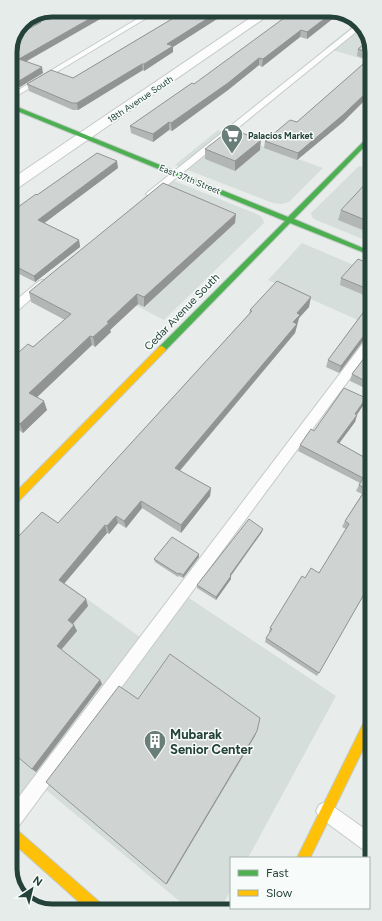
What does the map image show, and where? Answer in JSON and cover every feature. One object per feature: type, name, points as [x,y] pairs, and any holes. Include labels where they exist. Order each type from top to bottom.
[{"type":"street","name":"18th Avenue South","points":[[17,182],[260,17]]},
{"type":"street","name":"East 37th Street","points":[[17,109],[365,251]]},
{"type":"street","name":"Cedar Avenue South","points":[[17,497],[365,143]]},
{"type":"street","points":[[303,857],[365,732]]},
{"type":"street","points":[[17,837],[92,904]]},
{"type":"lane","points":[[17,94],[146,17]]},
{"type":"lane","points":[[146,199],[356,29]]},
{"type":"lane","points":[[17,305],[48,279]]},
{"type":"lane","points":[[17,814],[365,349]]},
{"type":"lane","points":[[325,811],[365,841]]},
{"type":"shaded area","points":[[353,26],[358,31],[363,41],[365,47],[365,60],[325,48]]},
{"type":"shaded area","points":[[218,130],[323,168],[289,202],[282,204],[273,203],[175,165]]},
{"type":"shaded area","points":[[359,166],[365,168],[365,240],[316,220],[312,217],[311,213]]},
{"type":"shaded area","points":[[172,180],[259,215],[263,219],[264,223],[164,320],[62,267]]},
{"type":"shaded area","points":[[302,243],[365,270],[365,323],[268,280]]},
{"type":"shaded area","points":[[17,548],[151,645],[186,596],[336,696],[249,857],[230,857],[230,892],[223,904],[183,904],[45,789],[17,829]]},
{"type":"shaded area","points":[[20,883],[39,901],[31,897],[23,889]]},
{"type":"building","points":[[47,17],[93,17],[19,59],[42,67],[19,81],[17,80],[18,43],[24,32],[41,22],[37,21]]},
{"type":"building","points":[[175,17],[210,17],[167,44],[173,46],[77,103],[72,103],[27,84],[51,70],[73,78]]},
{"type":"building","points":[[285,17],[327,17],[307,32],[301,30],[263,59],[259,58],[228,83],[153,134],[130,126],[192,83],[194,84]]},
{"type":"building","points":[[364,44],[365,51],[358,49]]},
{"type":"building","points":[[365,62],[365,94],[344,114],[298,153],[265,141],[290,120],[297,122]]},
{"type":"building","points":[[231,129],[261,140],[235,161],[205,149]]},
{"type":"building","points":[[97,153],[117,161],[38,220],[79,240],[34,276],[17,267],[17,208],[36,194],[37,195]]},
{"type":"building","points":[[163,183],[236,214],[144,297],[137,294],[107,322],[109,323],[93,337],[90,336],[29,393],[44,401],[20,424],[17,422],[17,354],[28,344],[33,347],[71,314],[29,292]]},
{"type":"building","points":[[365,184],[365,220],[341,210]]},
{"type":"building","points":[[358,259],[365,262],[365,288],[341,278]]},
{"type":"building","points":[[277,281],[311,297],[297,313],[300,315],[293,322],[297,324],[175,468],[211,488],[181,525],[141,501],[124,521],[116,516],[107,526],[105,525],[59,580],[86,599],[68,620],[74,625],[57,646],[100,680],[32,769],[17,756],[17,545],[19,543],[17,542],[17,538],[42,512],[58,523],[252,311],[250,310]]},
{"type":"building","points":[[365,310],[365,334],[341,366],[328,360]]},
{"type":"building","points":[[365,357],[365,381],[352,374]]},
{"type":"building","points":[[344,388],[365,398],[355,414],[357,415],[337,442],[365,458],[365,488],[359,485],[363,478],[300,445],[311,429],[314,431]]},
{"type":"building","points":[[365,491],[365,592],[319,673],[266,638],[272,629],[270,628],[302,576],[305,578],[311,568],[319,573],[349,524],[345,521]]},
{"type":"building","points":[[249,519],[263,529],[216,597],[197,585]]},
{"type":"building","points":[[172,537],[199,554],[183,575],[178,574],[154,559]]},
{"type":"building","name":"Mubarak Senior Center","points":[[170,654],[260,718],[257,731],[166,884],[46,782],[119,686],[138,699]]},
{"type":"traffic: fast","points":[[17,109],[365,251]]},
{"type":"traffic: fast","points":[[162,349],[365,143]]},
{"type":"traffic: slow","points":[[17,497],[162,349]]},
{"type":"traffic: slow","points":[[303,857],[365,732]]},
{"type":"traffic: slow","points":[[17,837],[91,904]]},
{"type":"place","name":"Palacios Market","points":[[232,154]]},
{"type":"place","name":"Mubarak Senior Center","points":[[155,760]]}]
